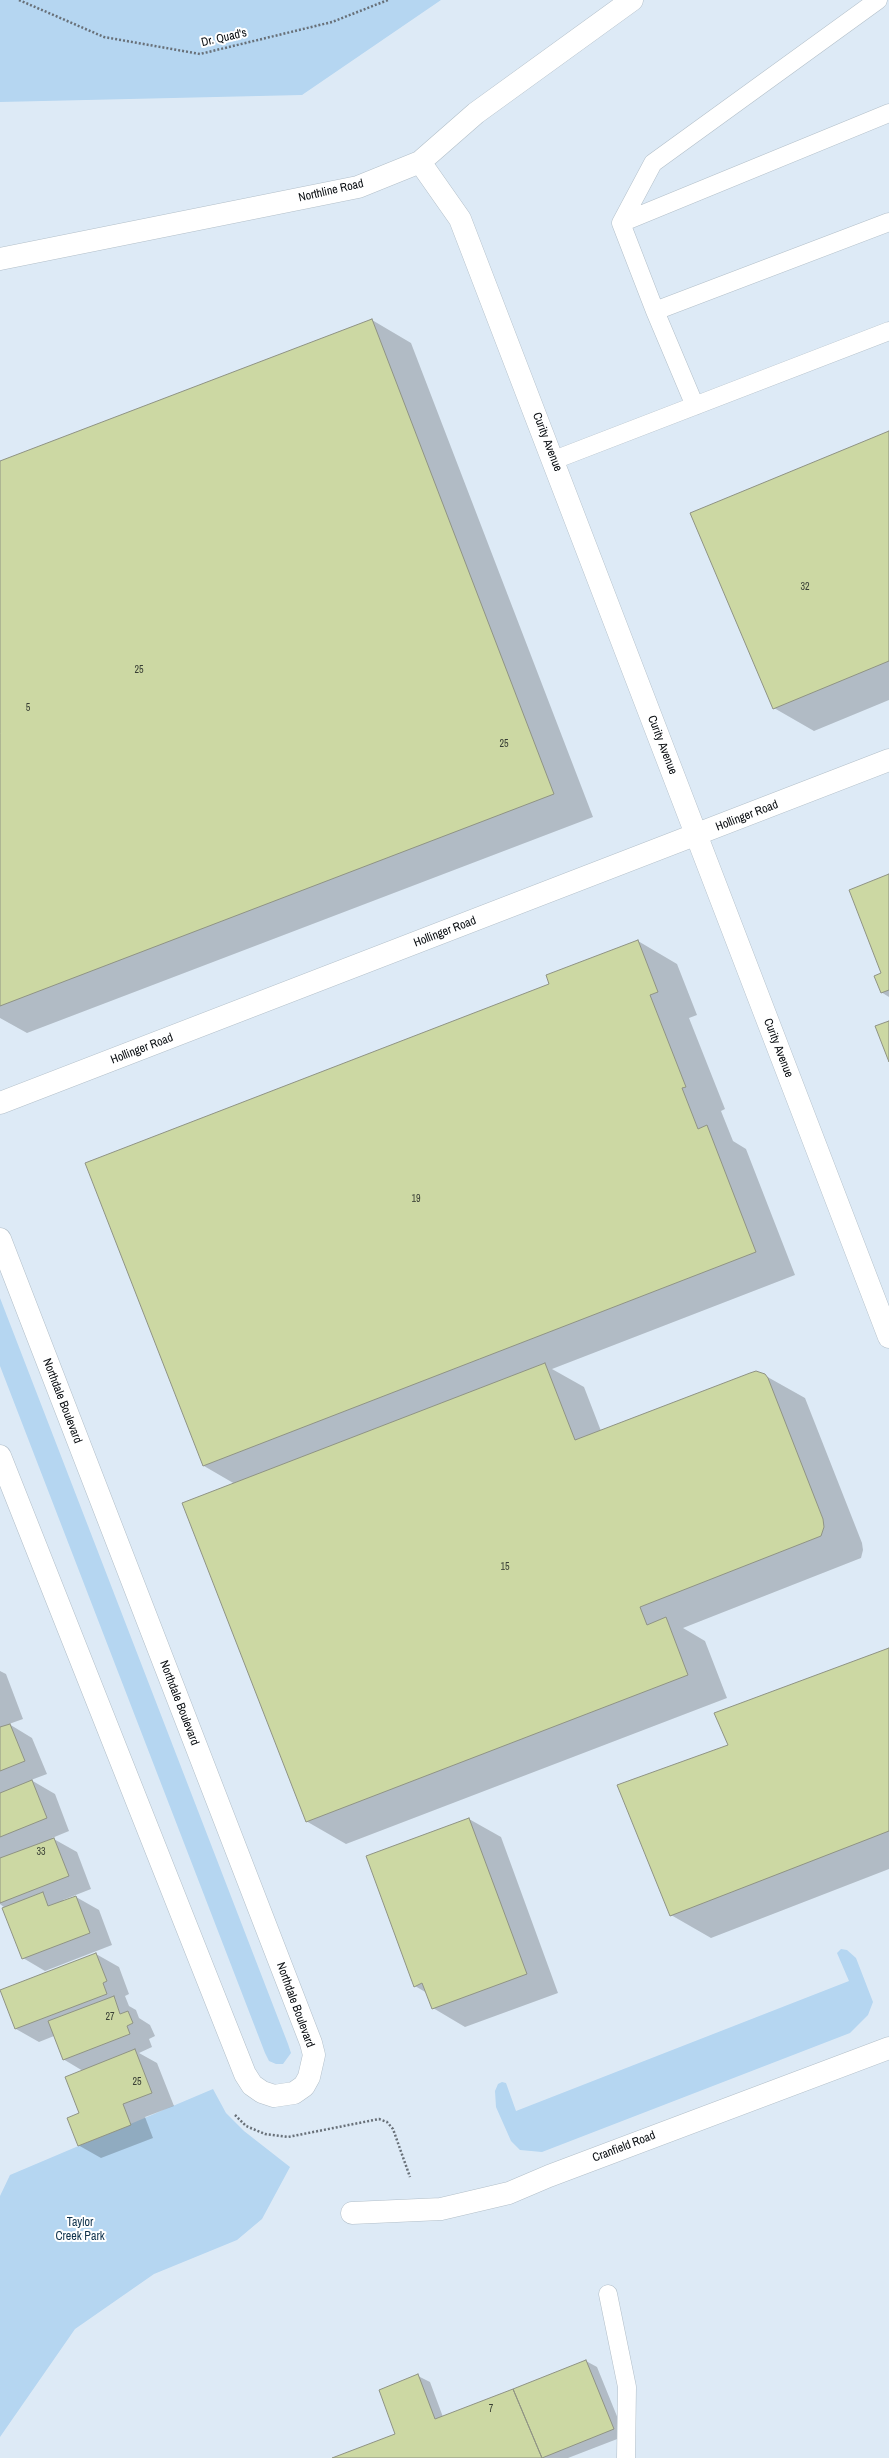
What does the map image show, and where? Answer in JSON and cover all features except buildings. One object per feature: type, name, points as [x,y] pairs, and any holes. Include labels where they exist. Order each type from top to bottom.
[{"type":"street","name":"Northline Road","points":[[0,259],[358,187],[420,162],[476,113],[632,0]]},
{"type":"street","name":"Curity Avenue","points":[[420,162],[460,218],[889,1337]]},
{"type":"street","name":"Hollinger Road","points":[[0,1103],[697,836],[889,760]]},
{"type":"street","name":"Northdale Boulevard","points":[[0,1239],[310,2043],[314,2055],[309,2077],[304,2086],[294,2093],[274,2096],[262,2092],[252,2085],[245,2074],[0,1456]]},
{"type":"street","name":"Cranfield Road","points":[[352,2213],[441,2209],[509,2193],[549,2176],[889,2048]]},
{"type":"lane","points":[[695,406],[621,223],[653,163],[878,0]]},
{"type":"lane","points":[[621,223],[889,113]]},
{"type":"lane","points":[[656,311],[889,222]]},
{"type":"lane","points":[[554,460],[889,331]]},
{"type":"lane","points":[[608,2294],[627,2387],[626,2458]]},
{"type":"path","name":"Dr. Quad's","points":[[20,0],[104,37],[200,54],[332,22],[388,0]]},
{"type":"path","points":[[230,2110],[246,2126],[265,2134],[288,2137],[379,2119],[387,2122],[392,2129],[420,2210]]},
{"type":"green space","points":[[0,0],[441,0],[302,95],[0,102]]},
{"type":"green space","points":[[0,1298],[288,2044],[291,2053],[283,2064],[276,2064],[269,2061],[265,2053],[0,1366]]},
{"type":"green space","points":[[841,1949],[847,1950],[856,1958],[873,2002],[868,2015],[850,2033],[542,2152],[520,2150],[511,2141],[496,2107],[495,2091],[498,2084],[502,2082],[506,2083],[516,2111],[849,1981],[837,1953]]},
{"type":"green space","name":"Taylor Creek Park","points":[[213,2089],[226,2113],[244,2131],[290,2167],[262,2219],[237,2240],[154,2274],[75,2329],[0,2437],[0,2196],[10,2175]]}]
